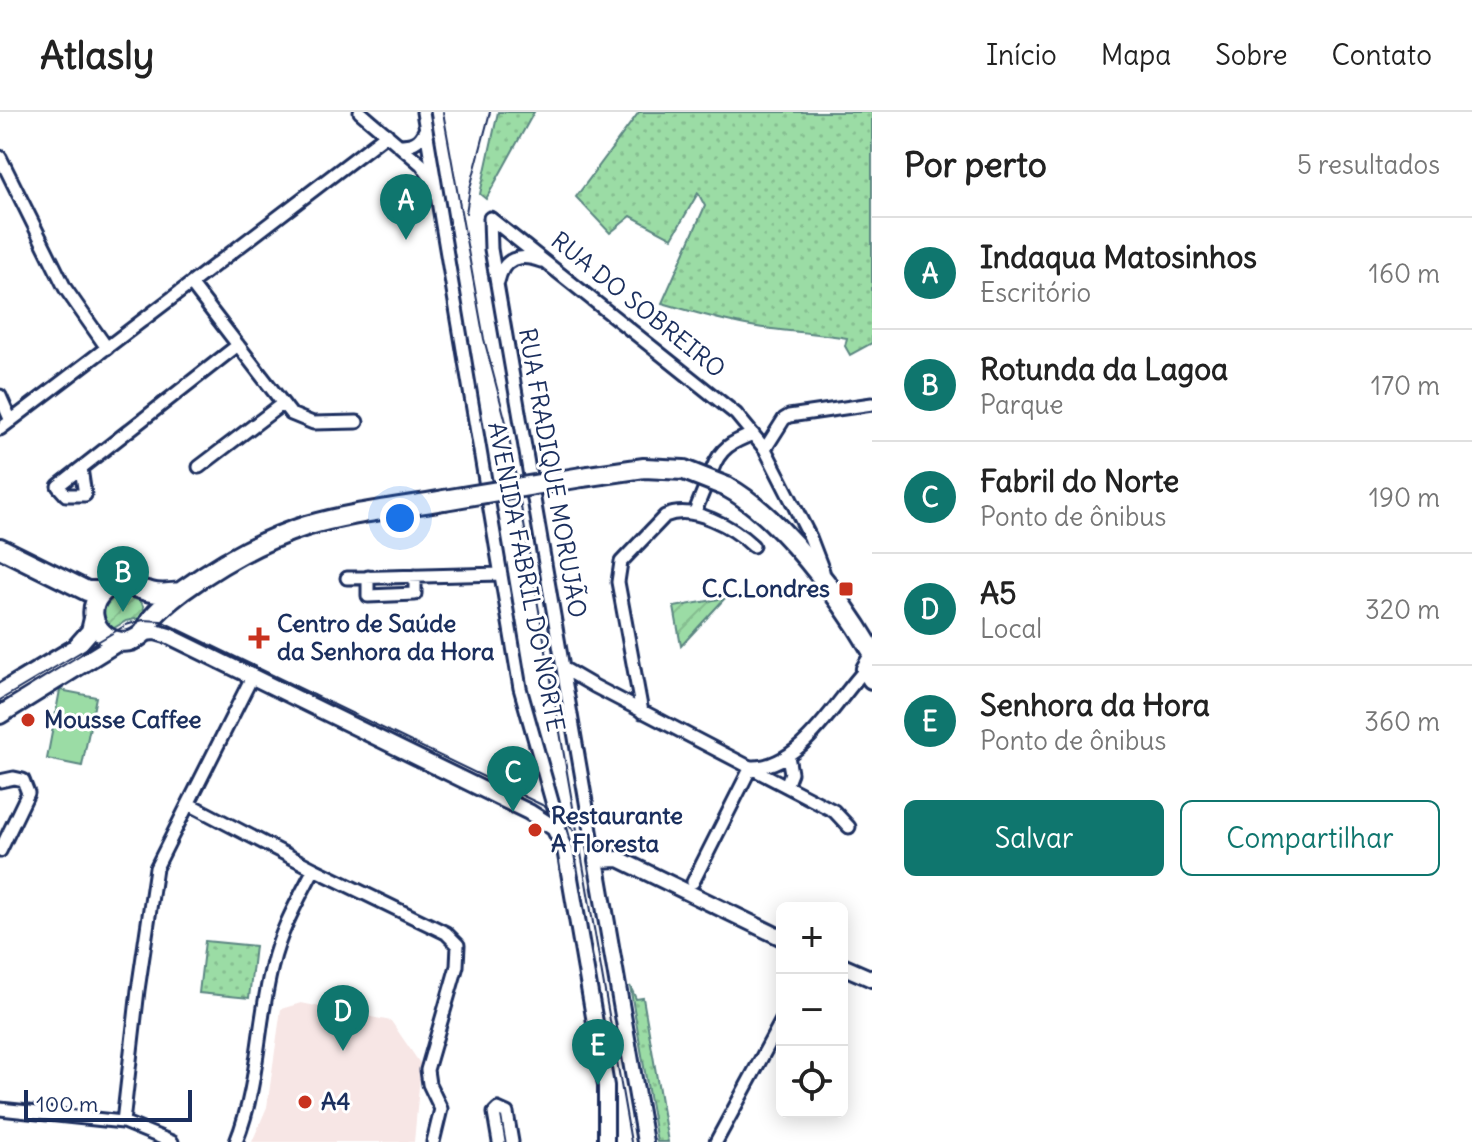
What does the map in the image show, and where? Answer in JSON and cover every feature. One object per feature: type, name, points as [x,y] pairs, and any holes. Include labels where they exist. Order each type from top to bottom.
[{"type":"main road","points":[[0,715],[118,642],[131,641],[181,592],[240,555],[290,532],[343,518],[644,468],[684,470],[727,487],[760,508],[803,543],[829,587],[868,670]]},
{"type":"main road","points":[[0,548],[92,592],[127,585],[163,594],[181,592]]},
{"type":"main road","points":[[75,585],[90,601],[100,631],[118,642]]},
{"type":"main road","points":[[0,693],[75,648],[90,631],[97,599],[110,587]]},
{"type":"main road","points":[[135,587],[149,601],[147,626]]},
{"type":"street","points":[[360,112],[421,164],[433,181]]},
{"type":"street","name":"AVENIDA FABRIL DO NORTE","points":[[423,112],[525,713],[565,849],[606,1086],[606,1142]]},
{"type":"street","points":[[398,145],[415,143],[425,130]]},
{"type":"street","points":[[0,429],[387,134]]},
{"type":"street","points":[[0,157],[65,288],[107,348]]},
{"type":"street","name":"RUA DO SOBREIRO","points":[[490,218],[736,414],[765,449],[803,543]]},
{"type":"street","name":"RUA FRADIQUE MORUJÃO","points":[[490,218],[497,287],[569,699]]},
{"type":"street","points":[[497,287],[501,270],[510,261],[525,257],[546,263]]},
{"type":"street","points":[[191,284],[291,414],[313,423],[357,422]]},
{"type":"street","points":[[81,468],[238,345]]},
{"type":"street","points":[[0,396],[11,421]]},
{"type":"street","points":[[199,467],[282,404]]},
{"type":"street","points":[[765,449],[789,416],[872,404]]},
{"type":"street","points":[[712,470],[721,450],[753,434]]},
{"type":"street","points":[[694,514],[705,487]]},
{"type":"street","points":[[642,712],[618,582],[619,567],[671,513],[694,514],[732,530],[753,546]]},
{"type":"street","points":[[347,578],[501,574]]},
{"type":"street","points":[[368,577],[368,596],[415,594],[415,576]]},
{"type":"street","points":[[147,626],[543,819],[558,832],[565,849]]},
{"type":"street","points":[[563,668],[834,811],[849,827]]},
{"type":"street","points":[[751,767],[769,765],[788,756],[868,670]]},
{"type":"street","points":[[123,1122],[156,868],[252,677]]},
{"type":"street","points":[[569,699],[580,689],[594,686]]},
{"type":"street","name":"AVENIDA FABRIL DO NORTE","points":[[569,699],[645,1142]]},
{"type":"street","points":[[786,786],[791,773],[788,756]]},
{"type":"street","points":[[693,882],[751,767]]},
{"type":"street","points":[[0,781],[23,780],[28,793],[0,851]]},
{"type":"street","points":[[189,804],[446,933],[458,945],[459,952],[427,1070],[429,1084],[441,1109],[433,1142]]},
{"type":"street","points":[[596,860],[619,859],[776,935]]},
{"type":"street","points":[[236,1142],[252,1090],[271,966],[286,923],[314,869]]},
{"type":"street","points":[[848,969],[872,979]]},
{"type":"street","points":[[716,1142],[776,1031]]},
{"type":"street","points":[[0,1109],[123,1122],[172,1142]]},
{"type":"street","points":[[499,1142],[494,1113],[498,1109],[507,1113],[512,1142]]},
{"type":"shaded area","points":[[301,1003],[391,1021],[421,1065],[414,1142],[252,1142],[267,1107],[281,1009]]},
{"type":"green space","points":[[498,112],[534,112],[486,199],[480,194]]},
{"type":"green space","points":[[639,112],[872,112],[872,343],[850,355],[845,346],[847,338],[744,325],[662,303],[705,206],[698,193],[672,238],[631,216],[610,233],[576,197]]},
{"type":"green space","points":[[121,592],[139,600],[145,617],[126,621],[109,631],[101,619],[103,609],[109,599]]},
{"type":"green space","points":[[725,598],[681,646],[674,607]]},
{"type":"green space","points":[[60,690],[96,697],[82,766],[47,759]]},
{"type":"green space","points":[[205,941],[255,946],[249,998],[199,993]]},
{"type":"green space","points":[[630,986],[636,999],[643,998],[668,1142],[657,1142]]},
{"type":"tram line","points":[[443,112],[484,339],[507,426],[631,1142]]},
{"type":"tram line","points":[[466,213],[490,112]]},
{"type":"tram line","points":[[0,700],[126,625],[143,620],[161,621],[542,805],[567,821],[577,836]]},
{"type":"place","name":"Indaqua Matosinhos","points":[[406,240]]},
{"type":"place","name":"C.C.Londres","points":[[846,589]]},
{"type":"place","name":"Rotunda da Lagoa","points":[[123,612]]},
{"type":"place","name":"Centro de Saúde da Senhora da Hora","points":[[259,638]]},
{"type":"place","name":"Mousse Caffee","points":[[28,720]]},
{"type":"place","name":"Fabril do Norte","points":[[513,812]]},
{"type":"place","name":"Restaurante A Floresta","points":[[535,830]]},
{"type":"place","name":"A5","points":[[343,1051]]},
{"type":"place","name":"Senhora da Hora","points":[[598,1085]]},
{"type":"place","name":"A4","points":[[305,1102]]}]
